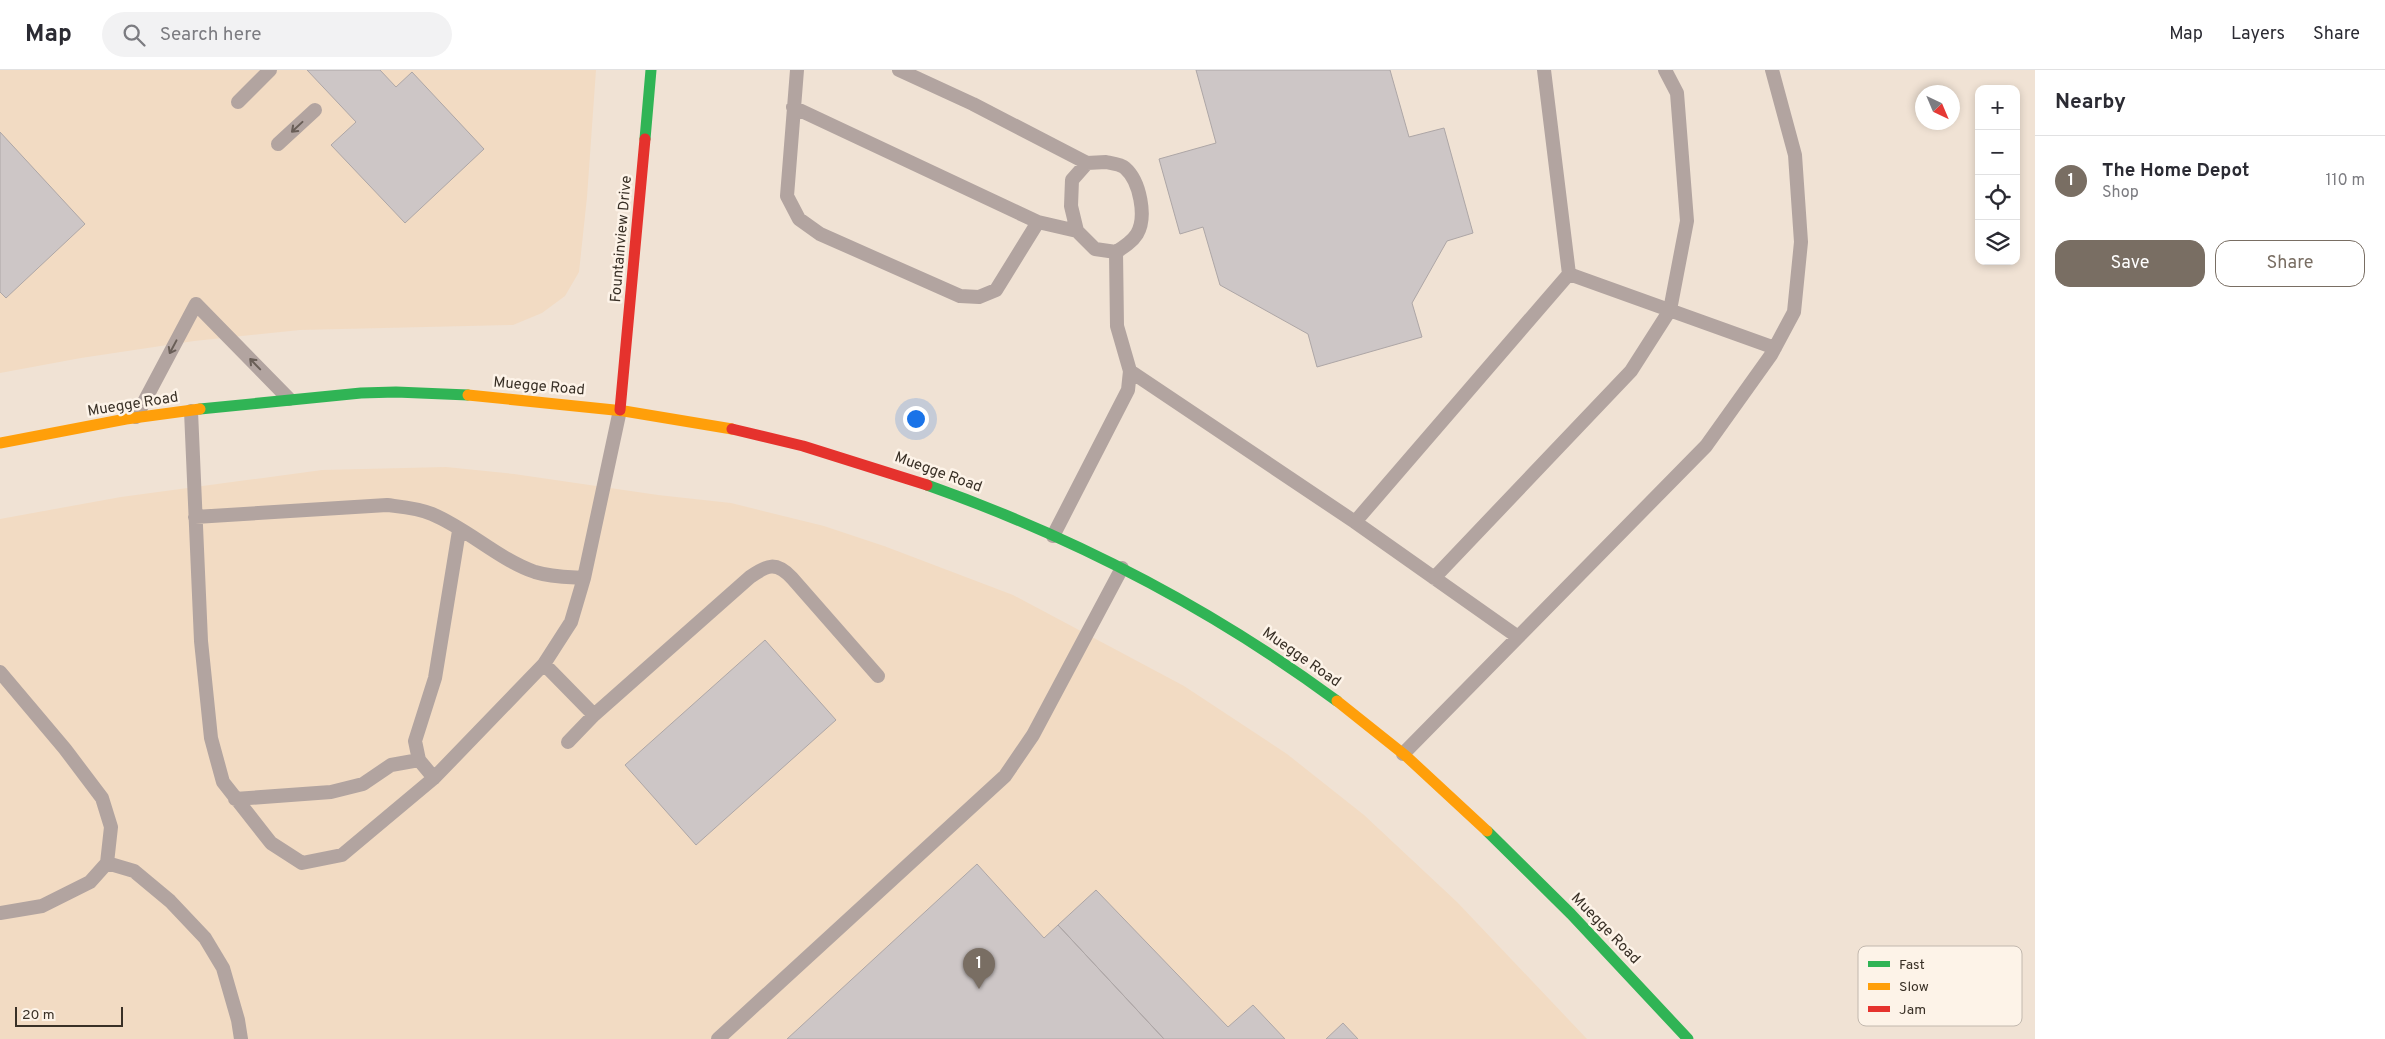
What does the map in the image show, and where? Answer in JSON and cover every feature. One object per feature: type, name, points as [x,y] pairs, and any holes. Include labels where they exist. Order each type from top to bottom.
[{"type":"main road","name":"Fountainview Drive","points":[[620,410],[651,70]]},
{"type":"main road","name":"Muegge Road","points":[[0,443],[171,412],[289,399],[395,392],[517,399],[620,410],[716,426],[800,445],[881,468],[962,497],[1122,568],[1217,620],[1284,663],[1361,719],[1443,788],[1509,852],[1688,1039]]},
{"type":"lane","points":[[238,102],[270,70]]},
{"type":"lane","points":[[797,70],[787,196],[799,219],[820,234],[960,296],[979,297],[996,290],[1038,222]]},
{"type":"lane","points":[[899,70],[973,104],[1087,163],[1106,162],[1124,167],[1135,183],[1142,214],[1138,233],[1129,243],[1116,252],[1095,249],[1077,231],[1071,206],[1072,180],[1087,163]]},
{"type":"lane","points":[[1355,522],[1568,274],[1544,70]]},
{"type":"lane","points":[[1434,578],[1630,371],[1670,310],[1687,221],[1677,93],[1665,70]]},
{"type":"lane","points":[[1403,754],[1706,446],[1742,399],[1775,348],[1794,312],[1801,242],[1795,155],[1772,70]]},
{"type":"lane","points":[[793,107],[1038,222],[1077,231]]},
{"type":"lane","points":[[278,144],[315,110]]},
{"type":"lane","points":[[1053,536],[1128,390],[1130,371],[1117,326],[1116,252]]},
{"type":"lane","points":[[1568,274],[1775,348]]},
{"type":"lane","points":[[134,419],[196,304],[289,399]]},
{"type":"lane","points":[[1130,371],[1355,522],[1518,637]]},
{"type":"lane","points":[[191,411],[201,641],[211,738],[223,782],[235,799],[271,843],[302,863],[342,855],[434,778],[544,664],[571,622],[584,578],[620,410]]},
{"type":"lane","points":[[195,517],[387,505],[412,508],[433,515],[499,555],[533,571],[550,576],[584,578]]},
{"type":"lane","points":[[434,778],[419,760],[415,741],[435,678],[459,530]]},
{"type":"lane","points":[[568,742],[594,715],[763,568],[777,566],[784,569],[878,676]]},
{"type":"lane","points":[[718,1039],[1005,776],[1033,735],[1122,568]]},
{"type":"lane","points":[[544,664],[594,715]]},
{"type":"lane","points":[[0,672],[65,749],[102,798],[111,827],[108,863],[90,882],[42,906],[0,913]]},
{"type":"lane","points":[[235,799],[331,792],[363,784],[391,765],[419,760]]},
{"type":"lane","points":[[108,863],[134,871],[170,901],[205,938],[222,968],[238,1020],[241,1039]]},
{"type":"shaded area","points":[[0,70],[596,70],[587,197],[579,272],[565,296],[542,313],[513,325],[300,330],[194,341],[81,358],[0,373]]},
{"type":"shaded area","points":[[446,467],[514,474],[658,495],[731,503],[824,526],[884,546],[1013,595],[1184,686],[1287,754],[1364,815],[1457,902],[1587,1039],[0,1039],[0,519],[121,497],[322,470]]},
{"type":"building","points":[[307,70],[380,70],[396,87],[412,72],[484,149],[405,223],[331,145],[356,122]]},
{"type":"building","points":[[1196,70],[1390,70],[1409,137],[1444,128],[1473,233],[1447,241],[1412,303],[1422,337],[1317,367],[1308,334],[1220,285],[1203,227],[1180,234],[1159,159],[1216,143]]},
{"type":"building","points":[[0,132],[85,224],[6,298],[0,292]]},
{"type":"building","points":[[765,640],[836,720],[696,845],[625,765]]},
{"type":"building","points":[[977,864],[1044,938],[1058,925],[1164,1039],[787,1039]]},
{"type":"building","points":[[1096,890],[1228,1027],[1253,1005],[1285,1039],[1164,1039],[1058,925]]},
{"type":"building","points":[[1343,1023],[1358,1039],[1326,1039]]},
{"type":"traffic: fast","points":[[645,139],[651,70]]},
{"type":"traffic: fast","points":[[200,409],[361,393],[396,392],[468,395]]},
{"type":"traffic: fast","points":[[927,485],[982,505],[1035,528],[1140,578],[1191,605],[1240,635],[1337,701]]},
{"type":"traffic: fast","points":[[1487,831],[1571,914],[1688,1039]]},
{"type":"traffic: slow","points":[[468,395],[624,411],[732,429]]},
{"type":"traffic: slow","points":[[0,443],[126,419],[200,409]]},
{"type":"traffic: slow","points":[[1337,701],[1406,756],[1487,831]]},
{"type":"traffic: jam","points":[[620,410],[645,139]]},
{"type":"traffic: jam","points":[[732,429],[803,446],[927,485]]},
{"type":"place","name":"The Home Depot","points":[[979,989]]}]
